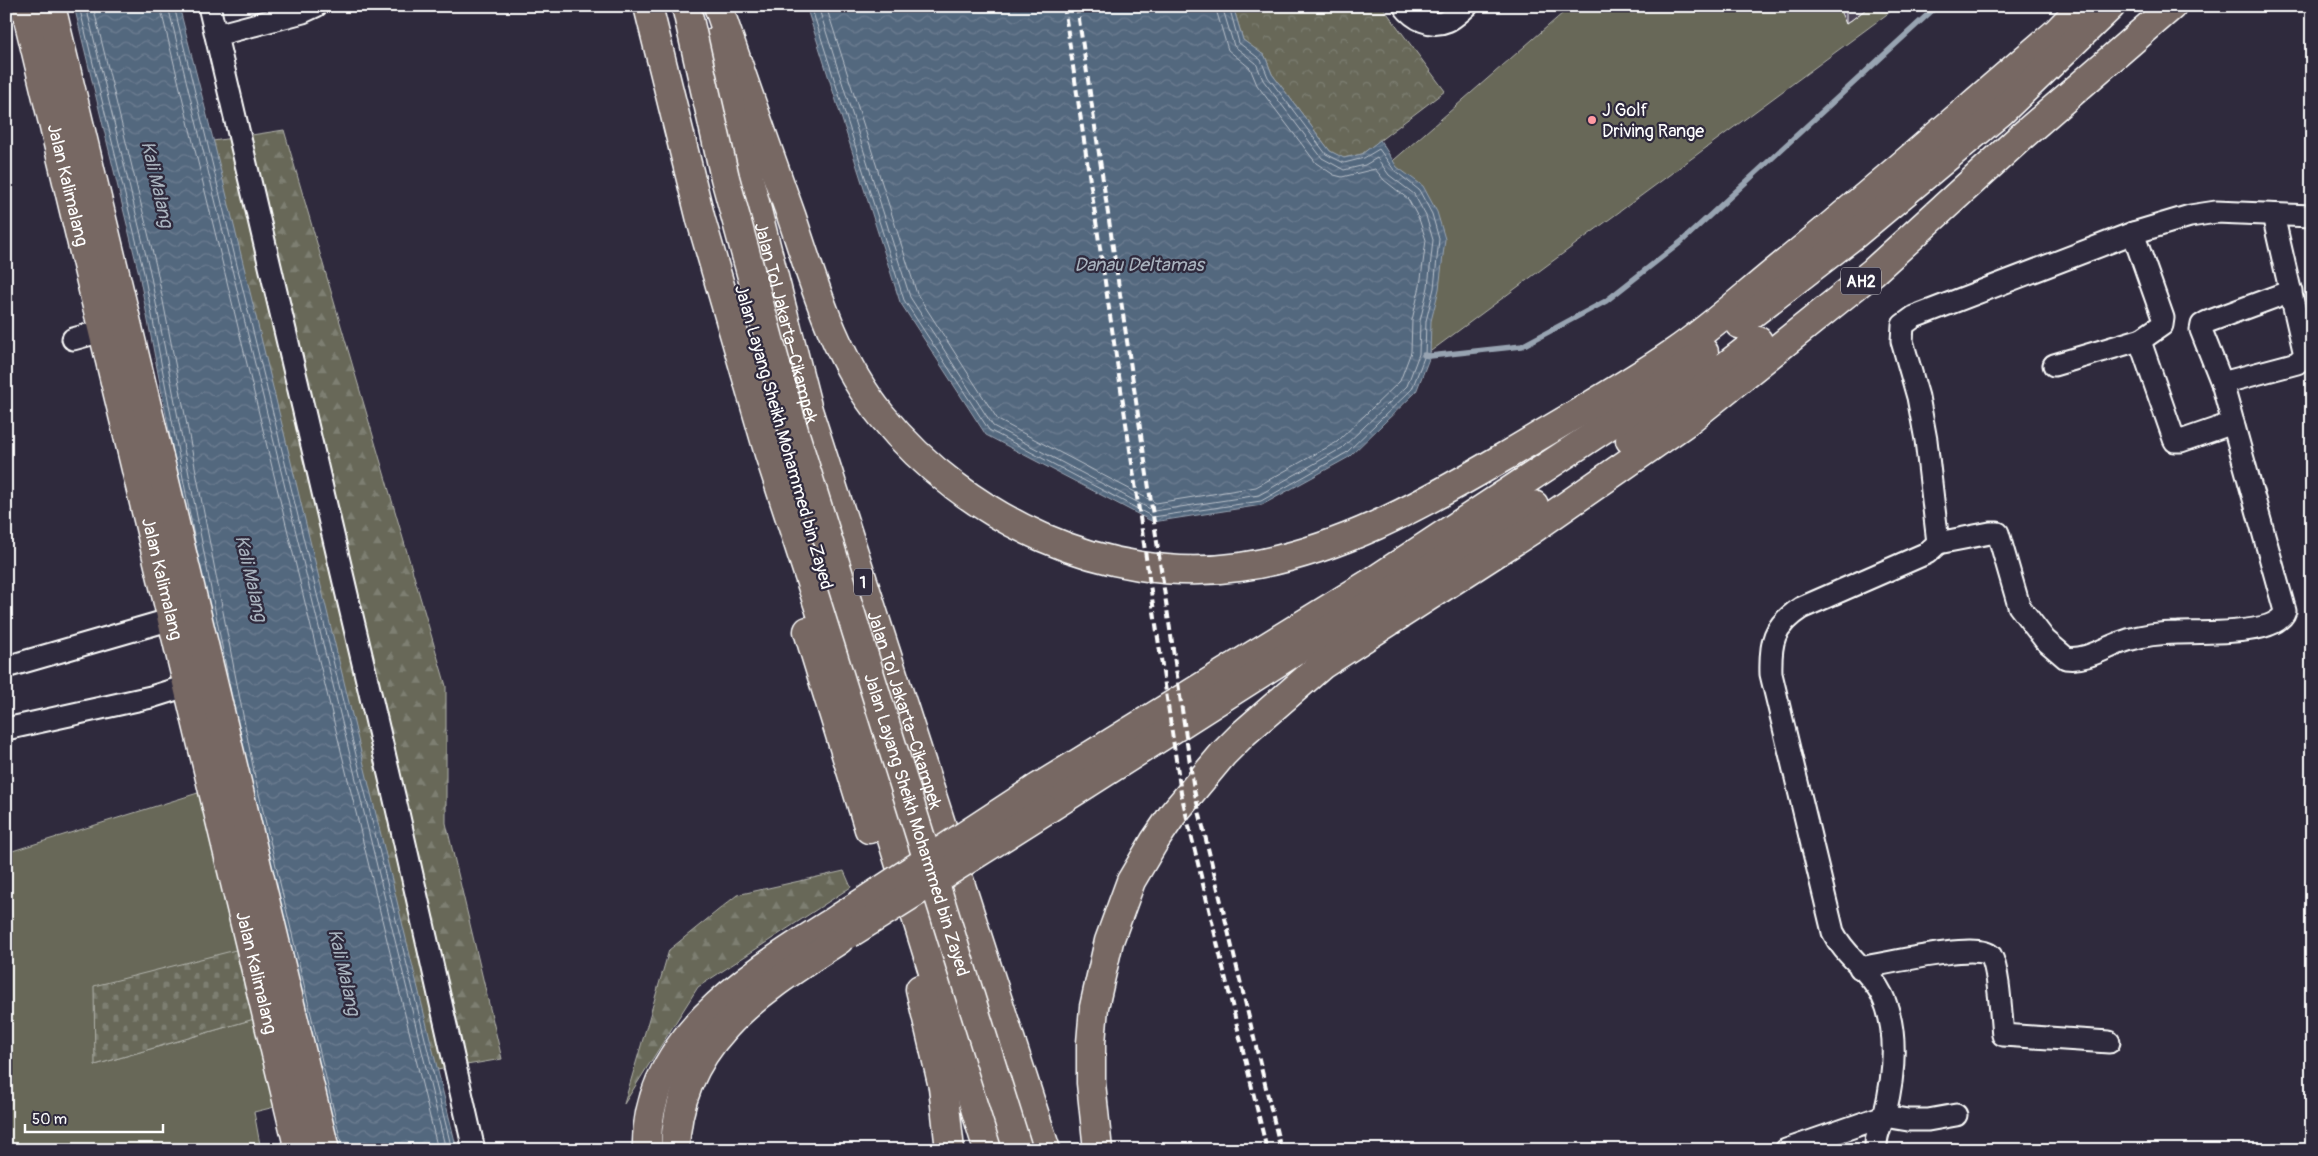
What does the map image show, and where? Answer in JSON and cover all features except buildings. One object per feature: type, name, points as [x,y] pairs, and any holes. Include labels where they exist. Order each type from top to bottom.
[{"type":"main road","name":"Jalan Kalimalang","points":[[25,6],[115,328],[200,682],[325,1150]]},
{"type":"main road","name":"Jalan Kalimalang","points":[[51,6],[115,328]]},
{"type":"main road","points":[[648,6],[701,220],[769,454],[848,697],[988,1150]]},
{"type":"main road","name":"Jalan Layang Sheikh Mohammed bin Zayed","points":[[671,6],[715,203],[862,698],[1001,1150]]},
{"type":"main road","name":"Jalan Layang Sheikh Mohammed bin Zayed","points":[[686,6],[724,178],[794,431],[1018,1150]]},
{"type":"main road","name":"Jalan Tol Jakarta–Cikampek","points":[[706,6],[808,410],[1046,1150]]},
{"type":"main road","points":[[718,6],[825,313],[851,369],[881,415],[925,462],[949,483],[972,500],[1026,529],[1055,542],[1107,559],[1142,566],[1213,570],[1246,566],[1300,555],[1395,517],[1454,486],[1558,425],[1677,350],[1830,226],[2057,32],[2082,6]]},
{"type":"main road","points":[[647,1150],[651,1110],[665,1068],[697,1025],[719,1004],[771,963],[844,926],[1041,800],[1617,420],[1854,235],[2002,111],[2110,6]]},
{"type":"main road","name":"AH2","points":[[1523,524],[1868,254],[2095,56],[2145,6]]},
{"type":"main road","name":"AH2","points":[[1523,524],[1685,424],[1865,278],[2020,137],[2172,6]]},
{"type":"main road","points":[[769,454],[774,513],[827,697],[923,997],[943,1087],[950,1150]]},
{"type":"main road","points":[[1041,800],[1342,622],[1523,524]]},
{"type":"main road","points":[[1098,1150],[1091,1083],[1091,1043],[1094,1007],[1100,972],[1108,941],[1131,881],[1173,814],[1196,784],[1244,733],[1322,665],[1523,524]]},
{"type":"main road","name":"Jalan Kalimalang","points":[[200,682],[299,1150]]},
{"type":"main road","points":[[675,1150],[678,1120],[685,1092],[696,1065],[710,1042],[748,1004],[790,973],[844,926]]},
{"type":"street","points":[[209,6],[398,814],[474,1150]]},
{"type":"street","points":[[216,35],[303,12],[316,6]]},
{"type":"street","points":[[1404,6],[1411,15],[1430,24],[1447,22],[1467,6]]},
{"type":"street","points":[[1938,543],[1926,440],[1918,397],[1902,341],[1903,325],[1914,317],[2133,232],[2190,216],[2216,212],[2273,216],[2312,216]]},
{"type":"street","points":[[2222,383],[2297,363],[2303,359],[2305,351],[2273,216]]},
{"type":"street","points":[[2054,365],[2142,339],[2162,325],[2163,318],[2133,232]]},
{"type":"street","points":[[1876,1150],[1875,1138],[1884,1116],[1894,1046],[1888,1010],[1883,997],[1869,975],[1843,950],[1833,932],[1771,674],[1770,654],[1774,636],[1789,616],[1801,608],[1927,553],[1938,543],[1990,533],[1998,534],[2019,606],[2045,640],[2066,658],[2081,658],[2112,648],[2125,641],[2156,633],[2224,632],[2255,628],[2278,621],[2284,617],[2286,611],[2222,383],[2202,334],[2202,325],[2291,291]]},
{"type":"street","points":[[73,339],[115,328]]},
{"type":"street","points":[[2142,339],[2142,347],[2175,441],[2233,423]]},
{"type":"street","points":[[6,667],[184,616]]},
{"type":"street","points":[[6,730],[151,697],[200,682]]},
{"type":"street","points":[[1860,968],[1962,950],[1983,951],[1990,955],[1995,969],[2003,1035],[2109,1042]]},
{"type":"street","points":[[1786,1150],[1884,1116],[1908,1120],[1928,1120],[1956,1115]]},
{"type":"green space","points":[[1233,6],[1382,6],[1445,91],[1362,154],[1343,158],[1330,151],[1272,74],[1265,56],[1243,40]]},
{"type":"green space","name":"J Golf Driving Range","points":[[1571,6],[1898,6],[1408,368],[1310,233]]},
{"type":"green space","points":[[284,130],[446,686],[446,823],[502,1059],[437,1070],[213,141]]},
{"type":"green space","points":[[233,782],[275,940],[95,1065],[292,1008],[312,1098],[254,1112],[261,1150],[6,1150],[6,853]]},
{"type":"green space","points":[[844,871],[851,887],[698,987],[624,1104],[669,950],[737,895]]},
{"type":"green space","points":[[275,940],[292,1008],[95,1065],[94,986]]},
{"type":"water","name":"Kali Malang","points":[[74,6],[179,6],[215,147],[457,1150],[325,1150],[236,780],[139,274]]},
{"type":"water","name":"Danau Deltamas","points":[[806,6],[1233,6],[1243,40],[1265,56],[1272,74],[1330,151],[1344,158],[1362,154],[1380,140],[1397,167],[1423,186],[1437,212],[1445,239],[1439,289],[1431,321],[1430,356],[1416,392],[1349,457],[1262,505],[1153,522],[986,435],[900,302]]},
{"type":"waterway","points":[[1424,355],[1430,356],[1522,346],[1606,301],[1681,242],[1937,6]]},
{"type":"railway","points":[[1064,6],[1181,793],[1267,1150]]},
{"type":"railway","points":[[1077,6],[1194,790],[1281,1150]]},
{"type":"place","name":"J Golf Driving Range","points":[[1592,120]]}]
